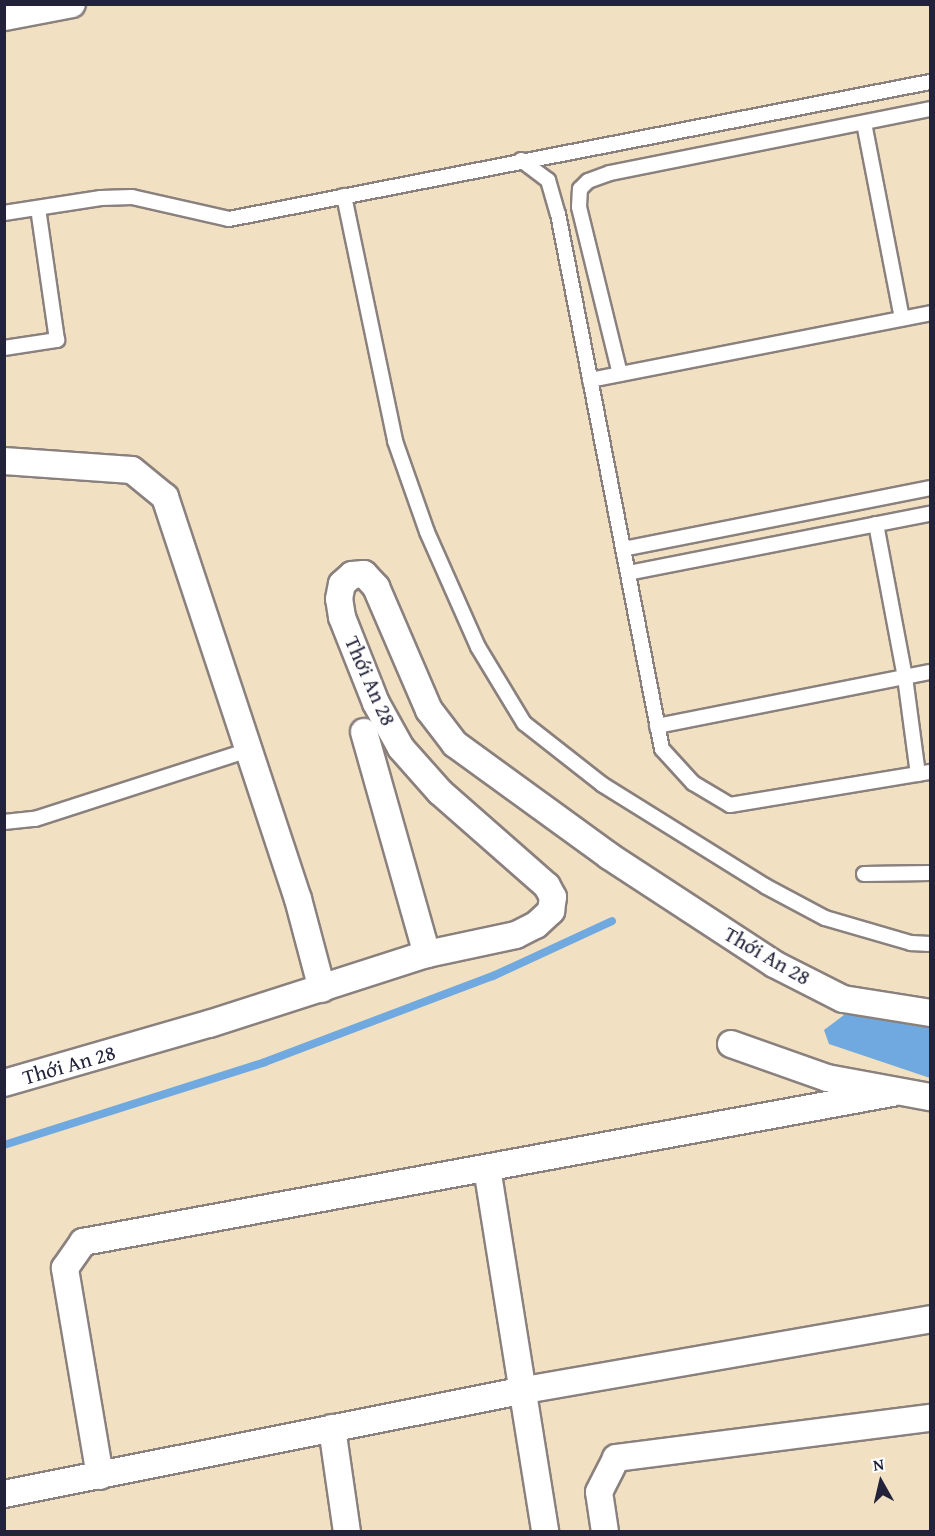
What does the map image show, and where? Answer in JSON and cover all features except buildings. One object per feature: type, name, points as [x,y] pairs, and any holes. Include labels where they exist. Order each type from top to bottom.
[{"type":"street","points":[[4,17],[72,4]]},
{"type":"street","points":[[4,461],[132,470],[165,498],[297,899],[322,989]]},
{"type":"street","name":"Thới An 28","points":[[4,1083],[322,989],[427,954],[516,935],[536,925],[551,911],[553,897],[547,886],[440,792],[401,748],[376,703],[342,617],[342,584],[352,575],[364,573],[376,587],[429,710],[455,744],[609,856],[774,964],[843,999],[930,1012]]},
{"type":"street","points":[[364,732],[427,954]]},
{"type":"street","points":[[731,1044],[826,1078],[892,1093],[930,1097]]},
{"type":"street","points":[[100,1476],[65,1268],[83,1242],[892,1093]]},
{"type":"street","points":[[487,1168],[525,1390],[545,1532]]},
{"type":"street","points":[[4,1494],[525,1390],[930,1319]]},
{"type":"street","points":[[605,1532],[599,1492],[616,1458],[930,1418]]},
{"type":"street","points":[[332,1428],[347,1532]]},
{"type":"lane","points":[[4,213],[132,197],[229,219],[521,160],[930,82]]},
{"type":"lane","points":[[620,374],[579,207],[580,189],[610,173],[930,109]]},
{"type":"lane","points":[[864,123],[902,318]]},
{"type":"lane","points":[[521,160],[548,180],[558,214],[662,749],[693,783],[730,805],[924,773],[876,524]]},
{"type":"lane","points":[[344,196],[395,441],[427,532],[478,647],[524,723],[603,784],[765,886],[825,918],[911,943],[930,944]]},
{"type":"lane","points":[[4,348],[57,340],[39,208]]},
{"type":"lane","points":[[590,380],[930,313]]},
{"type":"lane","points":[[623,549],[930,488]]},
{"type":"lane","points":[[628,573],[930,514]]},
{"type":"lane","points":[[657,726],[930,672]]},
{"type":"lane","points":[[4,822],[34,819],[249,750]]},
{"type":"lane","points":[[864,874],[930,873]]},
{"type":"water","points":[[894,1014],[930,1027],[930,1078],[829,1044],[824,1030],[844,1015]]},
{"type":"waterway","points":[[4,1145],[265,1062],[493,976],[612,921]]}]
